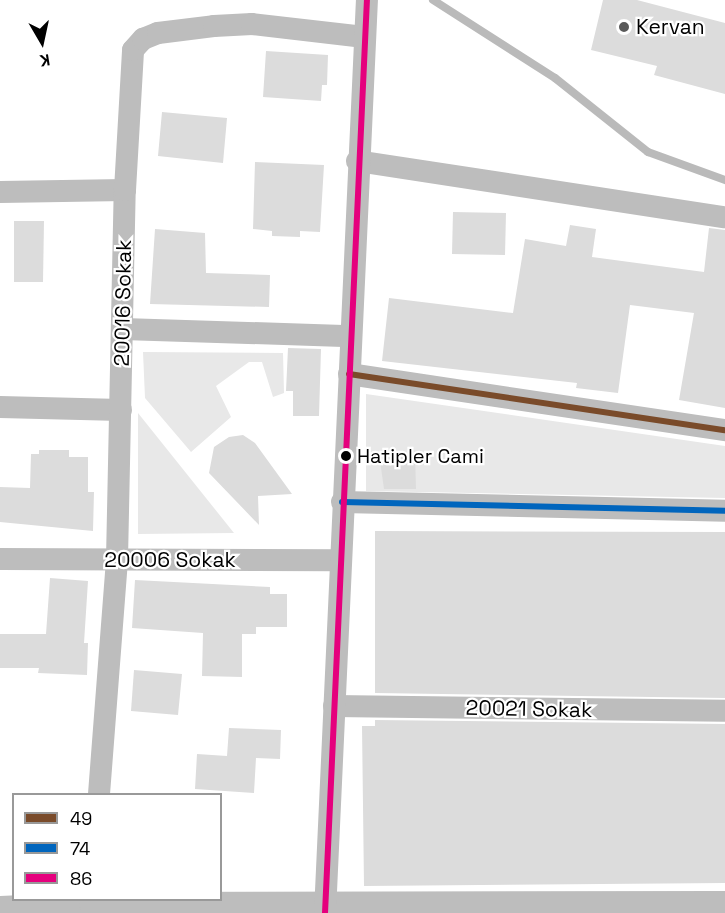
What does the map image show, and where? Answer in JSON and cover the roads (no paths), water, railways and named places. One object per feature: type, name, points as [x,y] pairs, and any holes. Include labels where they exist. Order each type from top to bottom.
[{"type":"street","points":[[326,910],[357,161],[367,0]]},
{"type":"street","name":"20016 Sokak","points":[[99,793],[117,560],[125,190],[133,50],[143,39],[177,29],[252,24],[364,37]]},
{"type":"street","points":[[357,161],[725,217]]},
{"type":"street","points":[[0,192],[125,190]]},
{"type":"street","points":[[123,329],[351,336]]},
{"type":"street","points":[[349,374],[725,430]]},
{"type":"street","points":[[0,407],[121,410]]},
{"type":"street","points":[[342,502],[725,511]]},
{"type":"street","name":"20006 Sokak","points":[[0,559],[340,560]]},
{"type":"street","name":"20021 Sokak","points":[[334,706],[725,711]]},
{"type":"street","points":[[0,908],[91,902],[326,910],[725,902]]},
{"type":"waterway","points":[[433,0],[555,78],[648,152],[725,180]]},
{"type":"place","name":"Kervan","points":[[624,27]]},
{"type":"place","name":"Hatipler Cami","points":[[346,456]]}]
